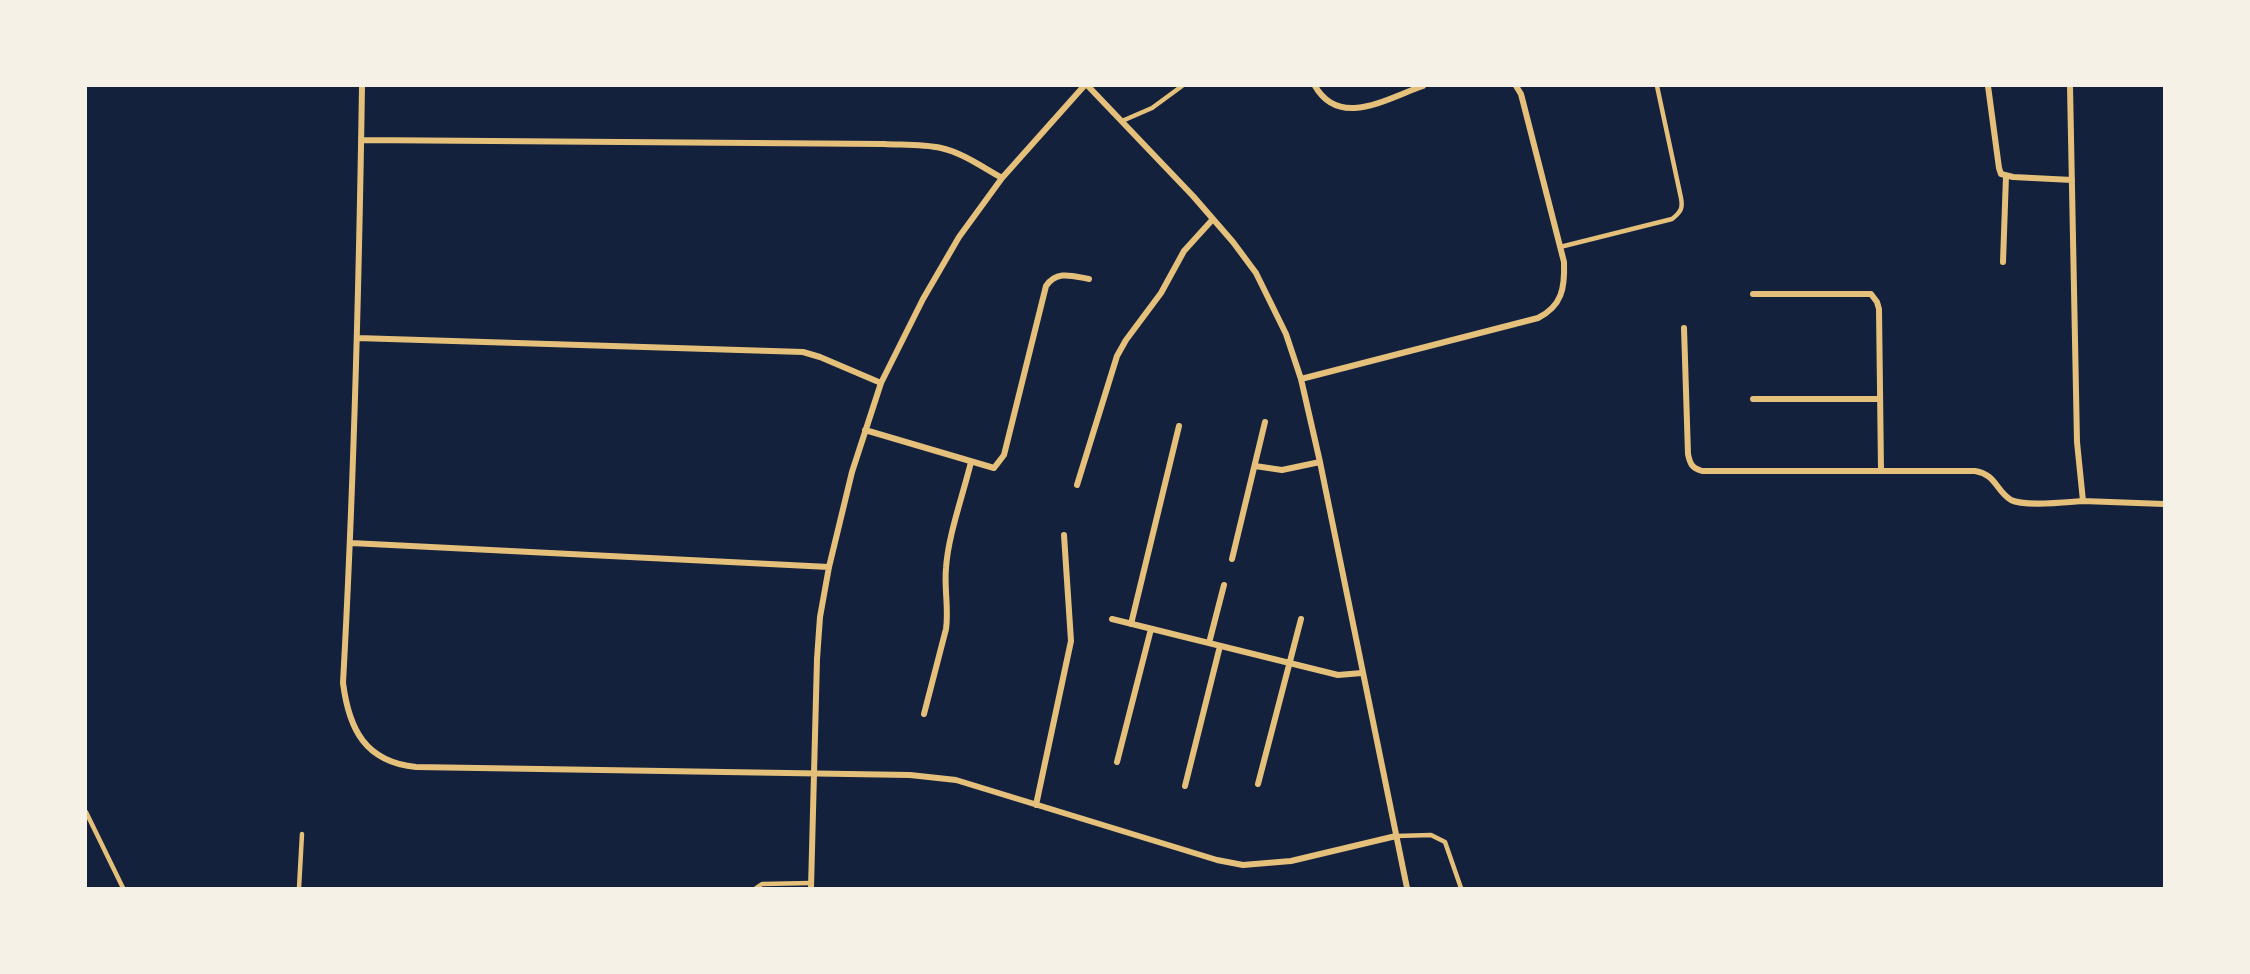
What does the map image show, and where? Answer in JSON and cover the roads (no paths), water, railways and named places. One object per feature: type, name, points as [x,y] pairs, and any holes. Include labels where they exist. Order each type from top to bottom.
[{"type":"street","points":[[362,86],[351,543],[343,683],[346,703],[353,724],[372,751],[388,762],[416,766],[910,775],[944,778],[1217,860],[1243,865],[1291,861],[1396,836]]},
{"type":"street","points":[[811,886],[820,617],[828,567],[852,472],[881,383],[923,299],[959,237],[1002,178],[1086,86],[1122,121],[1213,219],[1256,273],[1286,334],[1301,379],[1320,462],[1407,888]]},
{"type":"street","points":[[1315,86],[1327,101],[1339,108],[1352,109],[1423,86]]},
{"type":"street","points":[[1301,379],[1538,318],[1548,313],[1561,296],[1564,275],[1560,247],[1521,94],[1516,86]]},
{"type":"street","points":[[1988,86],[2001,174],[2072,180]]},
{"type":"street","points":[[2070,86],[2077,442],[2083,501]]},
{"type":"street","points":[[361,140],[928,146],[942,148],[967,158],[1002,178]]},
{"type":"street","points":[[2003,262],[2006,176]]},
{"type":"street","points":[[1077,485],[1117,356],[1161,293],[1184,251],[1213,219]]},
{"type":"street","points":[[866,430],[971,462],[994,468],[999,465],[1004,455],[1046,286],[1056,275],[1064,274],[1089,279]]},
{"type":"street","points":[[1753,294],[1870,294],[1874,297],[1880,309],[1881,470]]},
{"type":"street","points":[[1684,328],[1688,454],[1696,469],[1702,471],[1975,471],[1989,475],[2007,497],[2018,502],[2083,501],[2164,504]]},
{"type":"street","points":[[357,338],[803,352],[881,383]]},
{"type":"street","points":[[1753,399],[1880,399]]},
{"type":"street","points":[[1232,559],[1265,422]]},
{"type":"street","points":[[1131,624],[1179,426]]},
{"type":"street","points":[[924,714],[946,629],[948,616],[945,577],[947,558],[971,462]]},
{"type":"street","points":[[1255,466],[1282,470],[1320,462]]},
{"type":"street","points":[[1036,805],[1071,641],[1064,535]]},
{"type":"street","points":[[351,543],[828,567]]},
{"type":"street","points":[[1209,643],[1224,585]]},
{"type":"street","points":[[1112,619],[1338,675],[1362,673]]},
{"type":"street","points":[[1258,784],[1301,619]]},
{"type":"street","points":[[1117,762],[1151,629]]},
{"type":"street","points":[[1185,786],[1221,646]]},
{"type":"lane","points":[[1122,121],[1152,108],[1182,86]]},
{"type":"lane","points":[[1560,247],[1672,219],[1679,214],[1683,207],[1658,86]]},
{"type":"lane","points":[[86,812],[123,888]]},
{"type":"lane","points":[[299,888],[302,834]]},
{"type":"lane","points":[[1396,836],[1431,835],[1445,842],[1461,888]]},
{"type":"lane","points":[[756,888],[762,884],[811,886]]}]
